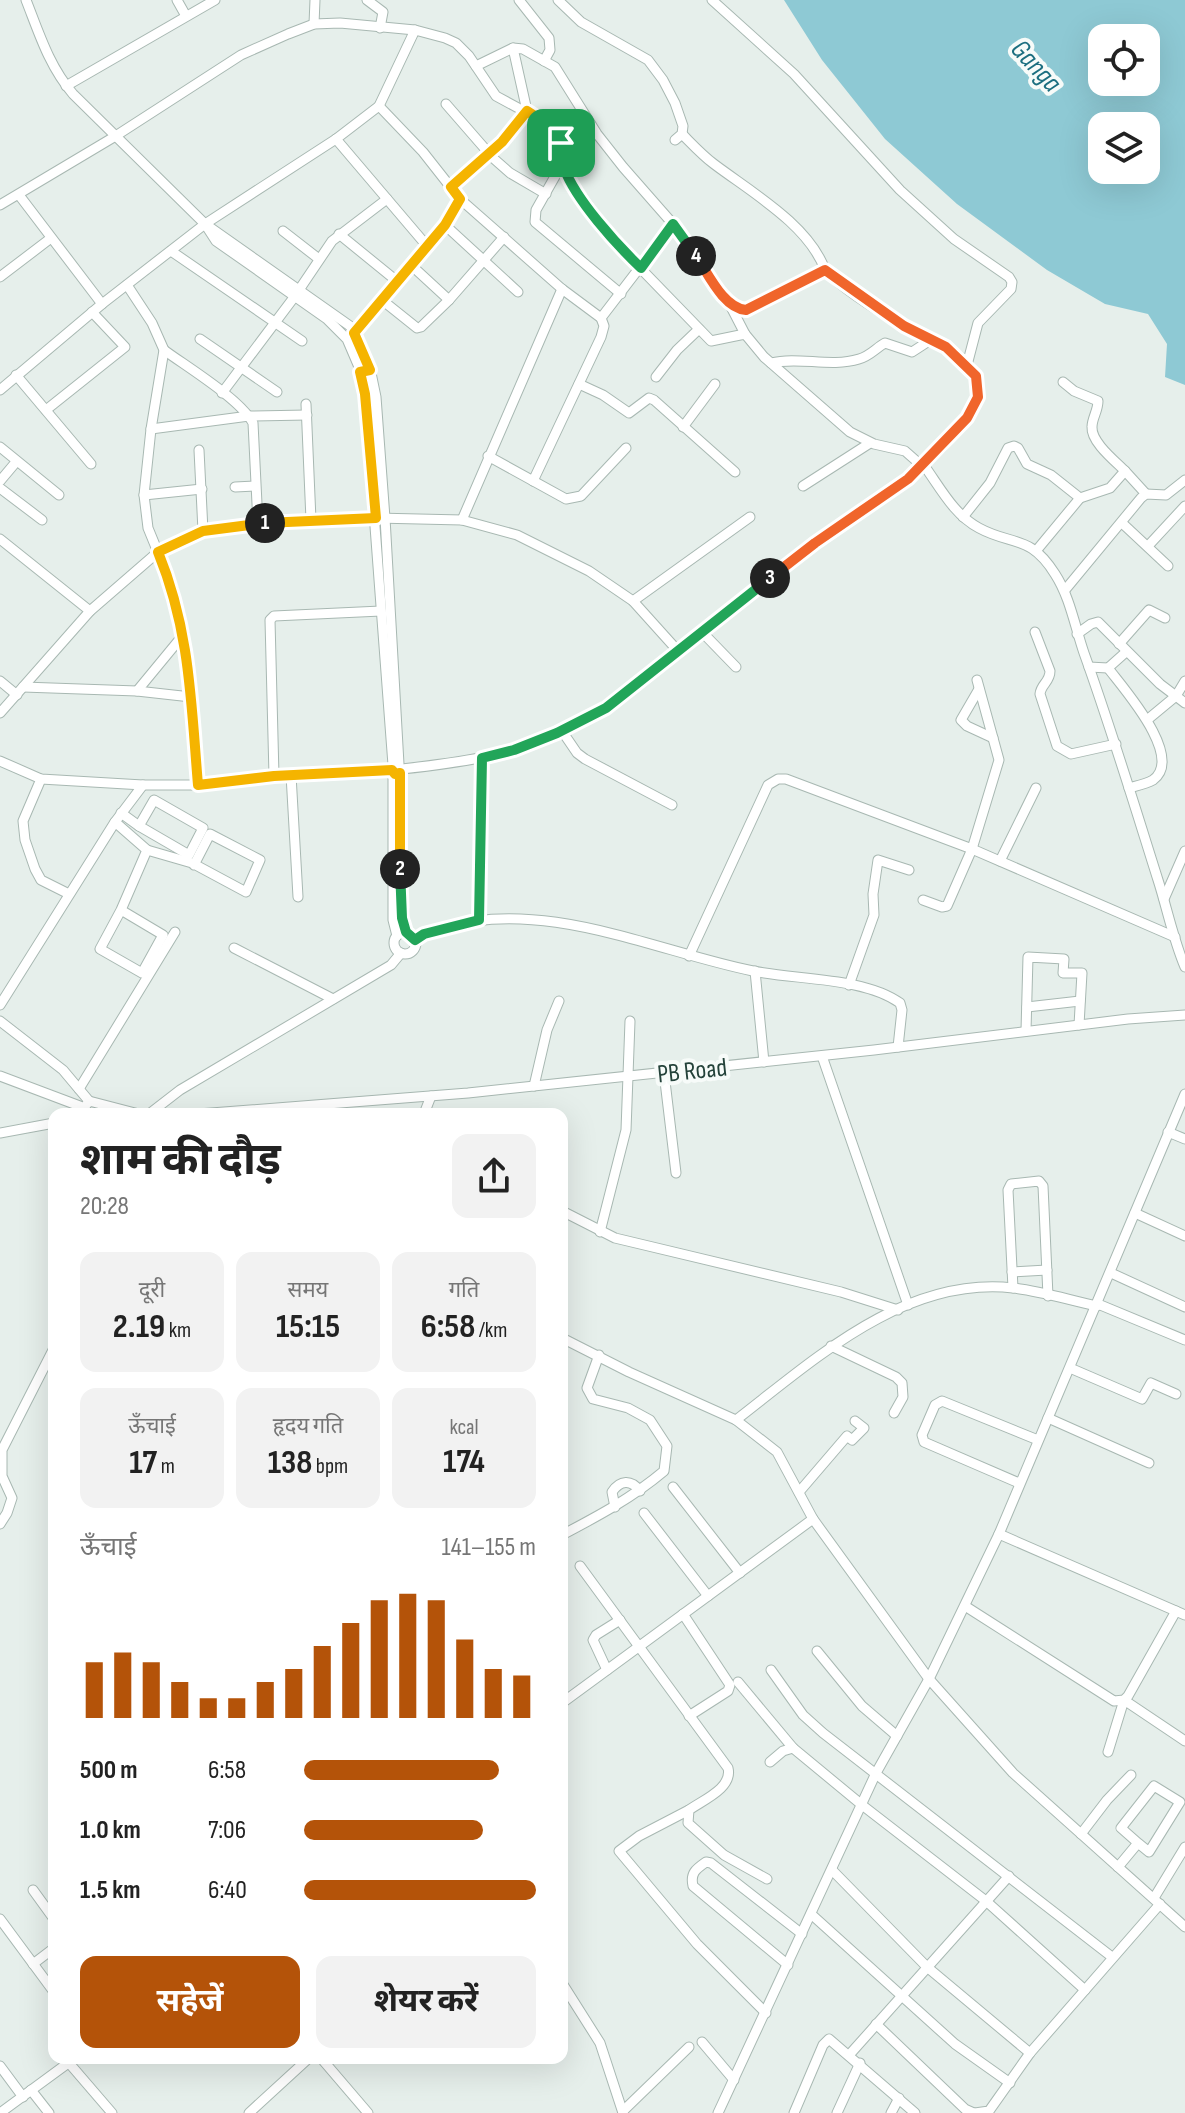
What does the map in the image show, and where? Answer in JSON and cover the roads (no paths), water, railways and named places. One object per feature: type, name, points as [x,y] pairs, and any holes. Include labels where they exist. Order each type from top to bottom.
[{"type":"street","points":[[26,0],[46,53],[66,86],[205,224],[216,241],[350,326],[354,333],[365,371],[365,394],[381,518],[396,769],[393,920],[401,934],[415,940]]},
{"type":"street","points":[[177,0],[186,16]]},
{"type":"street","points":[[66,86],[215,0]]},
{"type":"street","points":[[314,24],[315,0]]},
{"type":"street","points":[[367,0],[383,12],[380,28]]},
{"type":"street","points":[[519,0],[549,38],[550,50],[544,61]]},
{"type":"street","points":[[0,761],[41,779],[198,785],[274,776],[396,769],[482,758],[514,750],[562,731],[606,708],[815,543],[908,479],[967,418],[976,403],[978,385],[967,365],[946,347],[893,319],[825,270],[812,245],[788,221],[757,194],[678,137],[683,126],[675,103],[648,60],[581,22],[558,0]]},
{"type":"street","points":[[712,0],[794,74],[900,190],[954,239],[1009,277],[1011,289],[978,323],[967,365]]},
{"type":"street","points":[[0,205],[114,137],[241,55],[314,24],[340,23],[415,30],[456,43],[496,96],[544,122],[558,137],[562,164],[568,177],[614,241],[711,341],[745,334]]},
{"type":"street","points":[[0,390],[92,312],[205,224],[336,139],[379,106],[415,30]]},
{"type":"street","points":[[451,187],[490,154],[527,111],[513,48]]},
{"type":"street","points":[[476,66],[513,48],[523,49],[555,67],[597,134],[673,224],[730,305],[745,334],[771,363],[850,432],[870,443],[905,451],[922,465],[963,517],[978,528],[1012,538],[1036,551],[1065,590],[1185,967]]},
{"type":"street","points":[[446,104],[510,173],[546,194]]},
{"type":"street","points":[[379,106],[423,152],[460,199],[562,289],[601,318],[604,326],[601,337],[533,481]]},
{"type":"street","points":[[336,139],[427,246]]},
{"type":"street","points":[[562,164],[536,210],[535,222],[621,294]]},
{"type":"street","points":[[19,195],[102,304]]},
{"type":"street","points":[[222,393],[339,234],[387,199]]},
{"type":"street","points":[[354,333],[445,225],[460,199]]},
{"type":"street","points":[[601,318],[673,224]]},
{"type":"street","points":[[445,225],[518,292]]},
{"type":"street","points":[[283,231],[319,259]]},
{"type":"street","points":[[339,234],[398,282]]},
{"type":"street","points":[[382,300],[417,328],[421,327],[504,237]]},
{"type":"street","points":[[0,277],[51,238]]},
{"type":"street","points":[[171,251],[302,341]]},
{"type":"street","points":[[411,265],[449,300]]},
{"type":"street","points":[[730,305],[746,310],[825,270]]},
{"type":"street","points":[[127,285],[152,323],[164,350],[243,408],[253,423],[258,524]]},
{"type":"street","points":[[462,520],[562,289]]},
{"type":"street","points":[[297,293],[347,339],[365,371]]},
{"type":"street","points":[[46,410],[125,347],[92,312]]},
{"type":"street","points":[[656,377],[699,329]]},
{"type":"street","points":[[200,339],[277,392]]},
{"type":"street","points":[[771,363],[858,359],[870,355],[885,343],[912,352],[932,339]]},
{"type":"street","points":[[164,350],[144,495],[148,528],[173,589],[184,634],[198,785]]},
{"type":"street","points":[[16,375],[91,464]]},
{"type":"street","points":[[1063,382],[1074,391],[1098,401],[1098,411],[1092,423],[1093,434],[1146,494],[1166,495],[1185,480]]},
{"type":"street","points":[[579,384],[629,413],[649,398],[654,400],[735,472]]},
{"type":"street","points":[[683,427],[715,384]]},
{"type":"street","points":[[306,404],[311,520]]},
{"type":"street","points":[[151,429],[249,416],[307,415]]},
{"type":"street","points":[[803,486],[870,443]]},
{"type":"street","points":[[963,517],[990,483],[1008,448],[1014,446],[1027,464],[1051,475],[1080,498]]},
{"type":"street","points":[[0,447],[59,495]]},
{"type":"street","points":[[488,456],[566,499],[574,499],[581,496],[626,448]]},
{"type":"street","points":[[199,450],[203,531]]},
{"type":"street","points":[[0,481],[16,462]]},
{"type":"street","points":[[1036,551],[1080,498],[1110,488],[1125,471]]},
{"type":"street","points":[[235,487],[255,486]]},
{"type":"street","points":[[0,488],[42,520]]},
{"type":"street","points":[[144,495],[202,489]]},
{"type":"street","points":[[1065,590],[1146,494]]},
{"type":"street","points":[[1148,546],[1185,506]]},
{"type":"street","points":[[633,601],[750,517]]},
{"type":"street","points":[[381,518],[381,611],[396,769]]},
{"type":"street","points":[[0,713],[90,611],[158,552],[203,531],[258,524],[381,518],[462,520],[517,535],[589,571],[633,601],[678,651]]},
{"type":"street","points":[[1122,523],[1168,566]]},
{"type":"street","points":[[0,539],[90,611]]},
{"type":"street","points":[[1108,668],[1149,610],[1165,618]]},
{"type":"street","points":[[274,776],[270,620],[274,616],[381,611]]},
{"type":"street","points":[[1077,634],[1098,622],[1160,684],[1185,703]]},
{"type":"street","points":[[702,632],[736,667]]},
{"type":"street","points":[[1035,632],[1050,671],[1040,694],[1057,746],[1071,754],[1116,744]]},
{"type":"street","points":[[137,691],[184,634]]},
{"type":"street","points":[[1089,667],[1108,668]]},
{"type":"street","points":[[1108,668],[1161,743],[1161,768],[1151,781],[1129,788]]},
{"type":"street","points":[[0,681],[20,691],[137,691],[191,697]]},
{"type":"street","points":[[1147,720],[1176,696],[1185,681]]},
{"type":"street","points":[[923,900],[947,906],[972,849],[998,766],[999,760],[993,738],[978,685],[962,723],[993,738]]},
{"type":"street","points":[[562,731],[585,759],[672,805]]},
{"type":"street","points":[[479,920],[482,758]]},
{"type":"street","points":[[291,775],[298,897]]},
{"type":"street","points":[[41,779],[23,821],[25,840],[41,880],[69,894]]},
{"type":"street","points":[[689,956],[768,785],[778,779],[786,779],[972,849],[1175,937]]},
{"type":"street","points":[[0,1005],[118,818],[143,785]]},
{"type":"street","points":[[1000,861],[1036,788]]},
{"type":"street","points":[[118,818],[139,826],[189,855],[203,828],[154,800],[139,826]]},
{"type":"street","points":[[118,818],[147,850],[194,865],[246,892],[260,860],[210,834],[194,865]]},
{"type":"street","points":[[121,910],[163,935],[142,973],[100,949],[147,850]]},
{"type":"street","points":[[1164,899],[1185,851]]},
{"type":"street","points":[[849,985],[874,915],[873,894],[878,860],[909,870]]},
{"type":"street","points":[[415,940],[424,934],[479,920],[512,919],[585,928],[755,971],[849,985],[884,994],[900,1003],[898,1047]]},
{"type":"street","points":[[79,1089],[175,932]]},
{"type":"street","points":[[401,934],[395,946],[401,953],[414,950],[415,940]]},
{"type":"street","points":[[234,948],[333,999]]},
{"type":"street","points":[[157,1108],[180,1090],[391,965],[401,953]]},
{"type":"street","points":[[1026,1031],[1028,957],[1064,959],[1063,973],[1082,973],[1079,1025]]},
{"type":"street","points":[[755,971],[764,1062]]},
{"type":"street","points":[[534,1086],[547,1030],[559,1001]]},
{"type":"street","points":[[1027,1007],[1080,1001]]},
{"type":"street","name":"PB Road","points":[[306,1108],[327,1103],[628,1077],[1185,1015]]},
{"type":"street","points":[[0,1021],[63,1070],[79,1089],[87,1108]]},
{"type":"street","points":[[600,1232],[626,1130],[630,1021]]},
{"type":"street","points":[[822,1056],[908,1305]]},
{"type":"street","points":[[664,1073],[676,1173]]},
{"type":"street","points":[[0,1076],[87,1108]]},
{"type":"street","points":[[718,2113],[876,1773],[929,1679],[999,1534],[1185,1094]]},
{"type":"street","points":[[426,1108],[431,1096]]},
{"type":"street","points":[[325,1108],[327,1103]]},
{"type":"street","points":[[0,1133],[48,1124]]},
{"type":"street","points":[[1168,1132],[1185,1139]]},
{"type":"street","points":[[1013,1288],[1009,1185],[1039,1181],[1043,1186],[1048,1296]]},
{"type":"street","points":[[1135,1213],[1185,1236]]},
{"type":"street","points":[[568,1214],[615,1238],[841,1292],[898,1310]]},
{"type":"street","points":[[1012,1272],[1047,1270]]},
{"type":"street","points":[[1111,1273],[1185,1307]]},
{"type":"street","points":[[736,1420],[831,1346],[908,1305],[956,1291],[1013,1288],[1098,1305],[1185,1340]]},
{"type":"street","points":[[568,1341],[736,1420],[777,1452],[813,1519],[929,1679],[1013,1773],[1185,1927]]},
{"type":"street","points":[[831,1346],[896,1377],[902,1383],[903,1397],[894,1413]]},
{"type":"street","points":[[568,1532],[615,1507],[664,1471],[667,1446],[650,1420],[628,1408],[593,1399],[588,1393],[599,1355]]},
{"type":"street","points":[[0,1524],[12,1498],[2,1476],[2,1450],[48,1360]]},
{"type":"street","points":[[1070,1368],[1142,1399],[1151,1383],[1176,1394]]},
{"type":"street","points":[[1019,1483],[924,1442],[922,1435],[935,1405],[942,1401],[1038,1440]]},
{"type":"street","points":[[1048,1418],[1149,1463]]},
{"type":"street","points":[[799,1492],[847,1436],[852,1440],[864,1428],[855,1421]]},
{"type":"street","points":[[615,1507],[612,1492],[621,1483],[627,1482],[640,1491]]},
{"type":"street","points":[[673,1487],[740,1573]]},
{"type":"street","points":[[644,1513],[708,1596]]},
{"type":"street","points":[[568,1697],[813,1519]]},
{"type":"street","points":[[999,1534],[1182,1613],[1124,1700],[1108,1752]]},
{"type":"street","points":[[580,1566],[728,1768],[730,1775],[727,1783],[689,1810],[639,1836],[619,1851],[697,1944],[766,2013]]},
{"type":"street","points":[[965,1606],[1114,1701],[1124,1700],[1185,1741]]},
{"type":"street","points":[[683,1614],[730,1685],[728,1691],[689,1716]]},
{"type":"street","points":[[607,1670],[593,1640],[620,1620]]},
{"type":"street","points":[[817,1651],[862,1706],[897,1736]]},
{"type":"street","points":[[771,1670],[803,1715],[823,1733],[1112,1957]]},
{"type":"street","points":[[738,1682],[793,1748],[986,1901],[1085,1990]]},
{"type":"street","points":[[770,1762],[783,1751],[793,1748]]},
{"type":"street","points":[[1081,1834],[1131,1775]]},
{"type":"street","points":[[1154,1786],[1180,1802],[1149,1852],[1138,1843],[1121,1828],[1154,1786]]},
{"type":"street","points":[[689,1810],[688,1823],[707,1841],[724,1855],[767,1879]]},
{"type":"street","points":[[1118,1867],[1138,1843]]},
{"type":"street","points":[[876,2024],[965,2109],[975,2113],[989,2111],[1030,2053],[1157,1901],[1185,1847]]},
{"type":"street","points":[[788,1965],[693,1886],[691,1879],[694,1870],[706,1862],[711,1863],[802,1934]]},
{"type":"street","points":[[832,1870],[927,1967],[1030,2053]]},
{"type":"street","points":[[850,2054],[1009,1876]]},
{"type":"street","points":[[33,1890],[48,1911]]},
{"type":"street","points":[[811,1914],[955,2044],[1010,2083]]},
{"type":"street","points":[[0,1919],[48,1984]]},
{"type":"street","points":[[33,1964],[48,1953]]},
{"type":"street","points":[[568,1992],[600,2043],[623,2112],[689,2047]]},
{"type":"street","points":[[794,2113],[826,2040],[833,2040],[915,2113]]},
{"type":"street","points":[[702,2042],[734,2080]]},
{"type":"street","points":[[837,2113],[860,2063]]},
{"type":"street","points":[[0,2113],[67,2064]]},
{"type":"street","points":[[75,2064],[112,2113]]},
{"type":"street","points":[[249,2113],[302,2064]]},
{"type":"street","points":[[326,2064],[368,2113]]},
{"type":"street","points":[[0,2066],[49,2113]]},
{"type":"street","points":[[891,2113],[899,2098]]},
{"type":"water","name":"Ganga","points":[[784,0],[1185,0],[1185,385],[1165,377],[1167,344],[1148,314],[1105,304],[1047,270],[957,204],[885,139],[822,60]]}]
